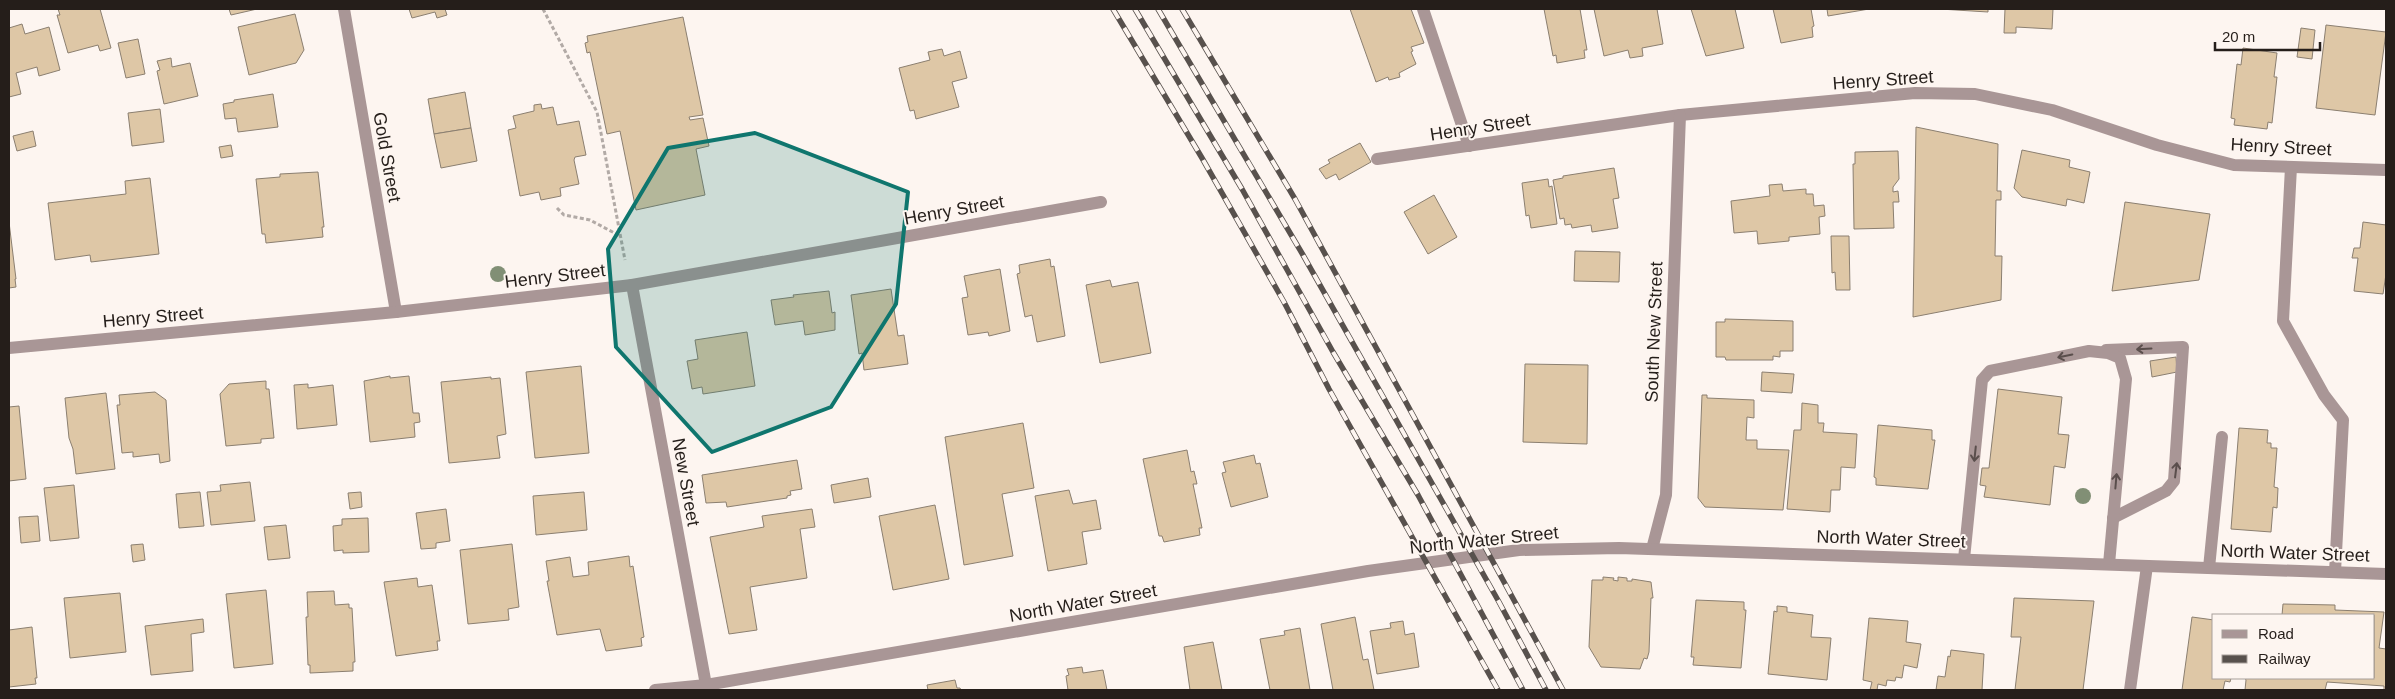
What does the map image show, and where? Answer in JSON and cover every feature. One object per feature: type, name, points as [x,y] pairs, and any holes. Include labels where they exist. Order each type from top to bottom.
[{"type":"street","name":"Gold Street","points":[[344,9],[396,312]]},
{"type":"street","points":[[1422,9],[1469,146]]},
{"type":"street","name":"Henry Street","points":[[1377,159],[1680,115],[1915,93],[1975,94],[2052,110],[2157,145],[2234,165],[2386,170]]},
{"type":"street","name":"South New Street","points":[[1652,549],[1666,495],[1680,115]]},
{"type":"street","points":[[2291,166],[2283,321],[2324,395],[2343,420],[2335,572]]},
{"type":"street","name":"Henry Street","points":[[9,348],[396,312],[632,285],[1100,202]]},
{"type":"street","name":"New Street","points":[[632,285],[706,685]]},
{"type":"street","points":[[1964,559],[1982,380],[1990,371],[2089,351],[2183,347],[2174,481],[2166,491],[2113,518]]},
{"type":"street","points":[[2089,351],[2108,353],[2120,358],[2126,379],[2109,564]]},
{"type":"street","points":[[2209,568],[2222,437]]},
{"type":"street","name":"North Water Street","points":[[655,690],[706,685],[1394,567],[1519,550],[1652,549],[2386,574]]},
{"type":"street","points":[[2130,690],[2147,566]]},
{"type":"path","points":[[543,9],[597,112],[620,236],[632,285]]},
{"type":"path","points":[[557,208],[564,214],[590,220],[620,236]]},
{"type":"highlighted area","points":[[755,133],[908,192],[896,304],[831,407],[712,452],[616,347],[608,249],[668,148]]},
{"type":"building","points":[[58,9],[100,9],[111,48],[100,51],[98,45],[68,53],[57,15],[60,15]]},
{"type":"building","points":[[229,9],[257,9],[231,15]]},
{"type":"building","points":[[409,9],[445,9],[447,15],[437,18],[435,12],[412,18]]},
{"type":"building","points":[[1350,9],[1411,9],[1424,43],[1411,47],[1416,64],[1399,73],[1400,77],[1389,80],[1388,77],[1376,82]]},
{"type":"building","points":[[1544,9],[1580,9],[1587,50],[1584,50],[1585,58],[1557,63],[1556,55],[1553,56]]},
{"type":"building","points":[[1594,9],[1657,9],[1663,44],[1642,48],[1643,56],[1630,58],[1628,50],[1604,56]]},
{"type":"building","points":[[1691,9],[1735,9],[1744,48],[1706,56]]},
{"type":"building","points":[[1773,9],[1811,9],[1814,26],[1812,27],[1813,37],[1781,43]]},
{"type":"building","points":[[1827,9],[1869,9],[1828,16]]},
{"type":"building","points":[[1940,9],[1988,9],[1988,12]]},
{"type":"building","points":[[2005,9],[2053,9],[2052,29],[2016,27],[2016,33],[2004,33]]},
{"type":"building","points":[[295,14],[304,50],[296,63],[249,75],[238,27]]},
{"type":"building","points":[[683,17],[703,115],[689,117],[690,120],[703,118],[709,146],[696,149],[705,195],[636,210],[620,131],[607,134],[590,52],[587,53],[585,43],[588,42],[587,36]]},
{"type":"building","points":[[22,24],[25,34],[49,27],[60,70],[39,76],[37,67],[16,73],[21,94],[9,97],[9,28]]},
{"type":"building","points":[[2326,25],[2386,32],[2375,115],[2316,108]]},
{"type":"building","points":[[2301,28],[2315,30],[2312,59],[2297,57]]},
{"type":"building","points":[[138,39],[145,74],[126,78],[118,43]]},
{"type":"building","points":[[2243,48],[2277,53],[2274,77],[2277,77],[2272,123],[2268,122],[2267,129],[2234,125],[2235,119],[2231,118],[2237,64],[2241,65]]},
{"type":"building","points":[[942,49],[944,56],[960,51],[967,78],[952,82],[959,107],[916,119],[914,110],[910,111],[899,68],[930,60],[928,52]]},
{"type":"building","points":[[171,58],[172,67],[190,63],[198,96],[164,104],[157,71],[160,70],[157,61]]},
{"type":"building","points":[[465,92],[471,128],[434,134],[428,99]]},
{"type":"building","points":[[273,94],[278,127],[238,132],[236,118],[225,119],[223,104],[234,102],[234,100]]},
{"type":"building","points":[[541,104],[542,109],[553,107],[557,125],[579,121],[586,155],[575,157],[574,160],[579,184],[560,188],[561,196],[541,200],[539,192],[520,196],[508,130],[516,128],[513,116],[534,111],[534,105]]},
{"type":"building","points":[[160,109],[164,142],[132,146],[128,113]]},
{"type":"building","points":[[1916,127],[1998,144],[1997,191],[2001,191],[2001,200],[1996,200],[1995,256],[2002,256],[2001,300],[1913,317]]},
{"type":"building","points":[[471,128],[477,161],[441,168],[434,134]]},
{"type":"building","points":[[33,131],[36,146],[17,151],[13,136]]},
{"type":"building","points":[[1360,143],[1371,162],[1339,180],[1336,174],[1326,179],[1319,169],[1330,163],[1328,160]]},
{"type":"building","points":[[231,145],[233,156],[221,158],[219,147]]},
{"type":"building","points":[[2022,150],[2070,160],[2069,167],[2090,172],[2084,203],[2067,199],[2066,206],[2022,197],[2014,188]]},
{"type":"building","points":[[1898,151],[1899,179],[1893,187],[1893,192],[1898,191],[1899,202],[1893,202],[1894,228],[1854,229],[1853,164],[1855,164],[1855,152]]},
{"type":"building","points":[[1614,168],[1619,198],[1613,199],[1618,228],[1592,232],[1591,225],[1572,228],[1571,224],[1565,225],[1564,218],[1560,219],[1553,180],[1563,178],[1563,176]]},
{"type":"building","points":[[318,172],[324,227],[322,227],[323,237],[266,243],[265,234],[262,234],[256,179],[280,177],[280,174]]},
{"type":"building","points":[[150,178],[159,254],[91,262],[90,255],[55,260],[48,203],[126,194],[125,181]]},
{"type":"building","points":[[1548,179],[1549,187],[1552,186],[1557,224],[1531,228],[1529,215],[1526,216],[1522,183]]},
{"type":"building","points":[[1782,184],[1783,191],[1806,189],[1806,194],[1813,194],[1814,206],[1824,205],[1825,216],[1819,217],[1820,234],[1789,237],[1789,241],[1758,244],[1757,231],[1734,233],[1731,201],[1770,196],[1769,185]]},
{"type":"building","points":[[1434,195],[1457,237],[1428,254],[1404,212]]},
{"type":"building","points":[[2125,202],[2210,214],[2199,280],[2112,291]]},
{"type":"building","points":[[9,222],[16,287],[9,288]]},
{"type":"building","points":[[2363,222],[2386,225],[2386,274],[2383,294],[2354,291],[2358,258],[2352,258],[2354,248],[2360,248]]},
{"type":"building","points":[[1831,236],[1849,236],[1850,290],[1836,290],[1835,272],[1832,273]]},
{"type":"building","points":[[1575,251],[1620,252],[1619,282],[1574,281]]},
{"type":"building","points":[[1050,259],[1051,267],[1054,266],[1065,336],[1037,342],[1032,315],[1025,317],[1017,274],[1020,273],[1019,265]]},
{"type":"building","points":[[1000,269],[1010,331],[989,336],[988,332],[968,335],[962,298],[968,297],[964,276]]},
{"type":"building","points":[[1110,280],[1112,287],[1138,282],[1151,353],[1100,363],[1086,285]]},
{"type":"building","points":[[891,289],[898,336],[904,335],[908,364],[864,370],[862,353],[859,354],[851,295]]},
{"type":"building","points":[[829,291],[832,313],[835,312],[835,330],[805,335],[803,321],[775,325],[771,300],[794,297],[793,295]]},
{"type":"building","points":[[1725,319],[1793,321],[1793,351],[1780,351],[1780,357],[1773,356],[1773,360],[1726,360],[1725,357],[1716,357],[1716,322],[1725,322]]},
{"type":"building","points":[[747,332],[755,386],[703,394],[702,387],[692,389],[687,361],[698,359],[695,340]]},
{"type":"building","points":[[2176,357],[2177,372],[2152,377],[2150,361]]},
{"type":"building","points":[[1525,364],[1588,365],[1587,444],[1523,442]]},
{"type":"building","points":[[581,366],[589,453],[535,458],[526,372]]},
{"type":"building","points":[[1762,372],[1794,374],[1792,393],[1761,391]]},
{"type":"building","points":[[390,376],[390,378],[409,376],[413,413],[419,413],[420,422],[414,423],[415,437],[370,442],[364,381]]},
{"type":"building","points":[[491,377],[491,379],[500,378],[506,434],[497,436],[500,458],[449,463],[441,382]]},
{"type":"building","points":[[266,381],[266,389],[269,389],[274,438],[261,439],[261,443],[226,446],[220,394],[229,384]]},
{"type":"building","points":[[308,384],[308,388],[333,385],[337,425],[297,429],[294,385]]},
{"type":"building","points":[[1998,389],[2062,397],[2058,434],[2069,435],[2065,468],[2054,466],[2050,505],[1984,497],[1986,486],[1980,485],[1982,468],[1989,468]]},
{"type":"building","points":[[155,392],[166,400],[170,461],[160,463],[159,454],[133,457],[133,452],[122,453],[117,405],[120,405],[119,395]]},
{"type":"building","points":[[106,393],[115,469],[76,474],[73,449],[69,438],[65,398]]},
{"type":"building","points":[[1702,395],[1707,395],[1707,398],[1754,400],[1754,418],[1747,417],[1746,440],[1757,440],[1757,449],[1789,450],[1783,510],[1705,507],[1698,498]]},
{"type":"building","points":[[1802,403],[1818,405],[1818,423],[1824,423],[1823,432],[1857,434],[1855,468],[1841,467],[1840,490],[1831,490],[1830,512],[1787,509],[1794,430],[1801,430]]},
{"type":"building","points":[[19,406],[26,479],[9,481],[9,407]]},
{"type":"building","points":[[1023,423],[1034,488],[1002,494],[1013,556],[964,565],[945,437]]},
{"type":"building","points":[[1878,425],[1932,430],[1932,440],[1935,440],[1928,489],[1876,485],[1876,478],[1874,477]]},
{"type":"building","points":[[2239,428],[2268,430],[2267,443],[2271,443],[2271,448],[2277,448],[2274,487],[2278,488],[2277,508],[2273,507],[2271,532],[2231,529]]},
{"type":"building","points":[[1187,450],[1191,472],[1194,471],[1197,484],[1193,484],[1202,528],[1199,528],[1200,535],[1164,542],[1162,536],[1159,536],[1143,459]]},
{"type":"building","points":[[1254,455],[1256,464],[1260,463],[1268,497],[1231,507],[1222,473],[1226,472],[1223,462]]},
{"type":"building","points":[[797,460],[802,489],[790,491],[791,495],[787,496],[787,498],[727,507],[726,502],[706,503],[702,475]]},
{"type":"building","points":[[868,478],[871,497],[834,503],[831,485]]},
{"type":"building","points":[[250,482],[255,521],[211,525],[207,492],[221,491],[220,485]]},
{"type":"building","points":[[74,485],[79,538],[50,541],[44,488]]},
{"type":"building","points":[[1069,490],[1073,504],[1096,500],[1101,529],[1082,532],[1087,564],[1048,571],[1035,496]]},
{"type":"building","points":[[200,492],[204,526],[179,528],[176,494]]},
{"type":"building","points":[[361,492],[362,507],[350,509],[348,493]]},
{"type":"building","points":[[584,492],[587,530],[536,535],[533,496]]},
{"type":"building","points":[[935,505],[949,579],[893,590],[879,516]]},
{"type":"building","points":[[446,509],[450,541],[436,543],[436,548],[421,549],[416,513]]},
{"type":"building","points":[[812,509],[815,527],[800,529],[807,578],[750,587],[757,630],[729,634],[710,537],[764,527],[762,516]]},
{"type":"building","points":[[38,516],[40,541],[21,543],[19,517]]},
{"type":"building","points":[[368,518],[369,552],[343,553],[343,550],[334,551],[333,526],[342,525],[342,519]]},
{"type":"building","points":[[286,525],[290,558],[268,560],[264,527]]},
{"type":"building","points":[[143,544],[145,560],[133,562],[131,545]]},
{"type":"building","points":[[512,544],[519,607],[508,609],[509,620],[468,624],[460,550]]},
{"type":"building","points":[[629,556],[630,567],[633,566],[644,637],[641,638],[642,646],[606,651],[600,629],[557,635],[547,581],[549,581],[546,561],[570,557],[573,577],[589,575],[588,562]]},
{"type":"building","points":[[1603,577],[1614,578],[1613,580],[1618,581],[1618,577],[1627,578],[1627,581],[1632,581],[1632,579],[1651,582],[1653,598],[1651,598],[1649,652],[1647,659],[1644,658],[1640,669],[1601,667],[1589,647],[1592,580],[1603,580]]},
{"type":"building","points":[[417,578],[418,587],[432,585],[440,641],[437,641],[438,650],[396,656],[384,582]]},
{"type":"building","points":[[266,590],[273,664],[234,668],[226,594]]},
{"type":"building","points":[[334,591],[335,605],[349,604],[349,608],[352,608],[355,662],[353,662],[353,671],[310,673],[306,617],[308,617],[307,592]]},
{"type":"building","points":[[120,593],[126,652],[70,658],[64,598]]},
{"type":"building","points":[[2014,598],[2094,601],[2083,690],[2015,690],[2021,637],[2011,637]]},
{"type":"building","points":[[1696,600],[1744,602],[1744,610],[1746,610],[1741,668],[1693,665],[1694,657],[1691,657]]},
{"type":"building","points":[[2283,604],[2335,605],[2335,610],[2384,612],[2379,648],[2386,649],[2386,690],[2384,690],[2384,686],[2327,682],[2325,690],[2245,690],[2246,679],[2375,679],[2375,614],[2282,614]]},
{"type":"building","points":[[1777,606],[1787,607],[1787,612],[1813,615],[1811,637],[1831,638],[1827,680],[1768,674],[1774,611],[1777,612]]},
{"type":"building","points":[[1355,617],[1363,660],[1368,659],[1374,690],[1333,690],[1321,624]]},
{"type":"building","points":[[2192,617],[2212,620],[2212,679],[2231,679],[2230,682],[2225,681],[2223,690],[2182,690]]},
{"type":"building","points":[[1869,618],[1908,621],[1906,642],[1921,644],[1917,668],[1904,665],[1902,678],[1896,677],[1895,681],[1887,680],[1886,686],[1878,684],[1877,690],[1870,690],[1872,682],[1863,680]]},
{"type":"building","points":[[203,619],[204,632],[191,634],[193,671],[151,675],[145,626]]},
{"type":"building","points":[[1403,621],[1405,635],[1414,633],[1419,667],[1377,674],[1370,631],[1391,628],[1390,623]]},
{"type":"building","points":[[32,627],[36,684],[9,687],[9,630]]},
{"type":"building","points":[[1300,628],[1310,690],[1270,690],[1260,639],[1285,635],[1284,631]]},
{"type":"building","points":[[1213,642],[1222,690],[1190,690],[1184,647]]},
{"type":"building","points":[[1951,650],[1984,654],[1982,690],[1936,690],[1938,676],[1945,677],[1948,656],[1950,657]]},
{"type":"building","points":[[1082,667],[1083,673],[1103,670],[1107,690],[1068,690],[1066,676],[1069,675],[1067,669]]},
{"type":"building","points":[[955,680],[957,688],[961,690],[928,690],[927,685]]},
{"type":"railway","points":[[1113,9],[1202,158],[1284,302],[1329,389],[1498,690]]},
{"type":"railway","points":[[1135,9],[1242,189],[1333,352],[1418,495],[1523,690]]},
{"type":"railway","points":[[1158,9],[1303,255],[1499,602],[1546,690]]},
{"type":"railway","points":[[1182,9],[1295,199],[1563,690]]}]
